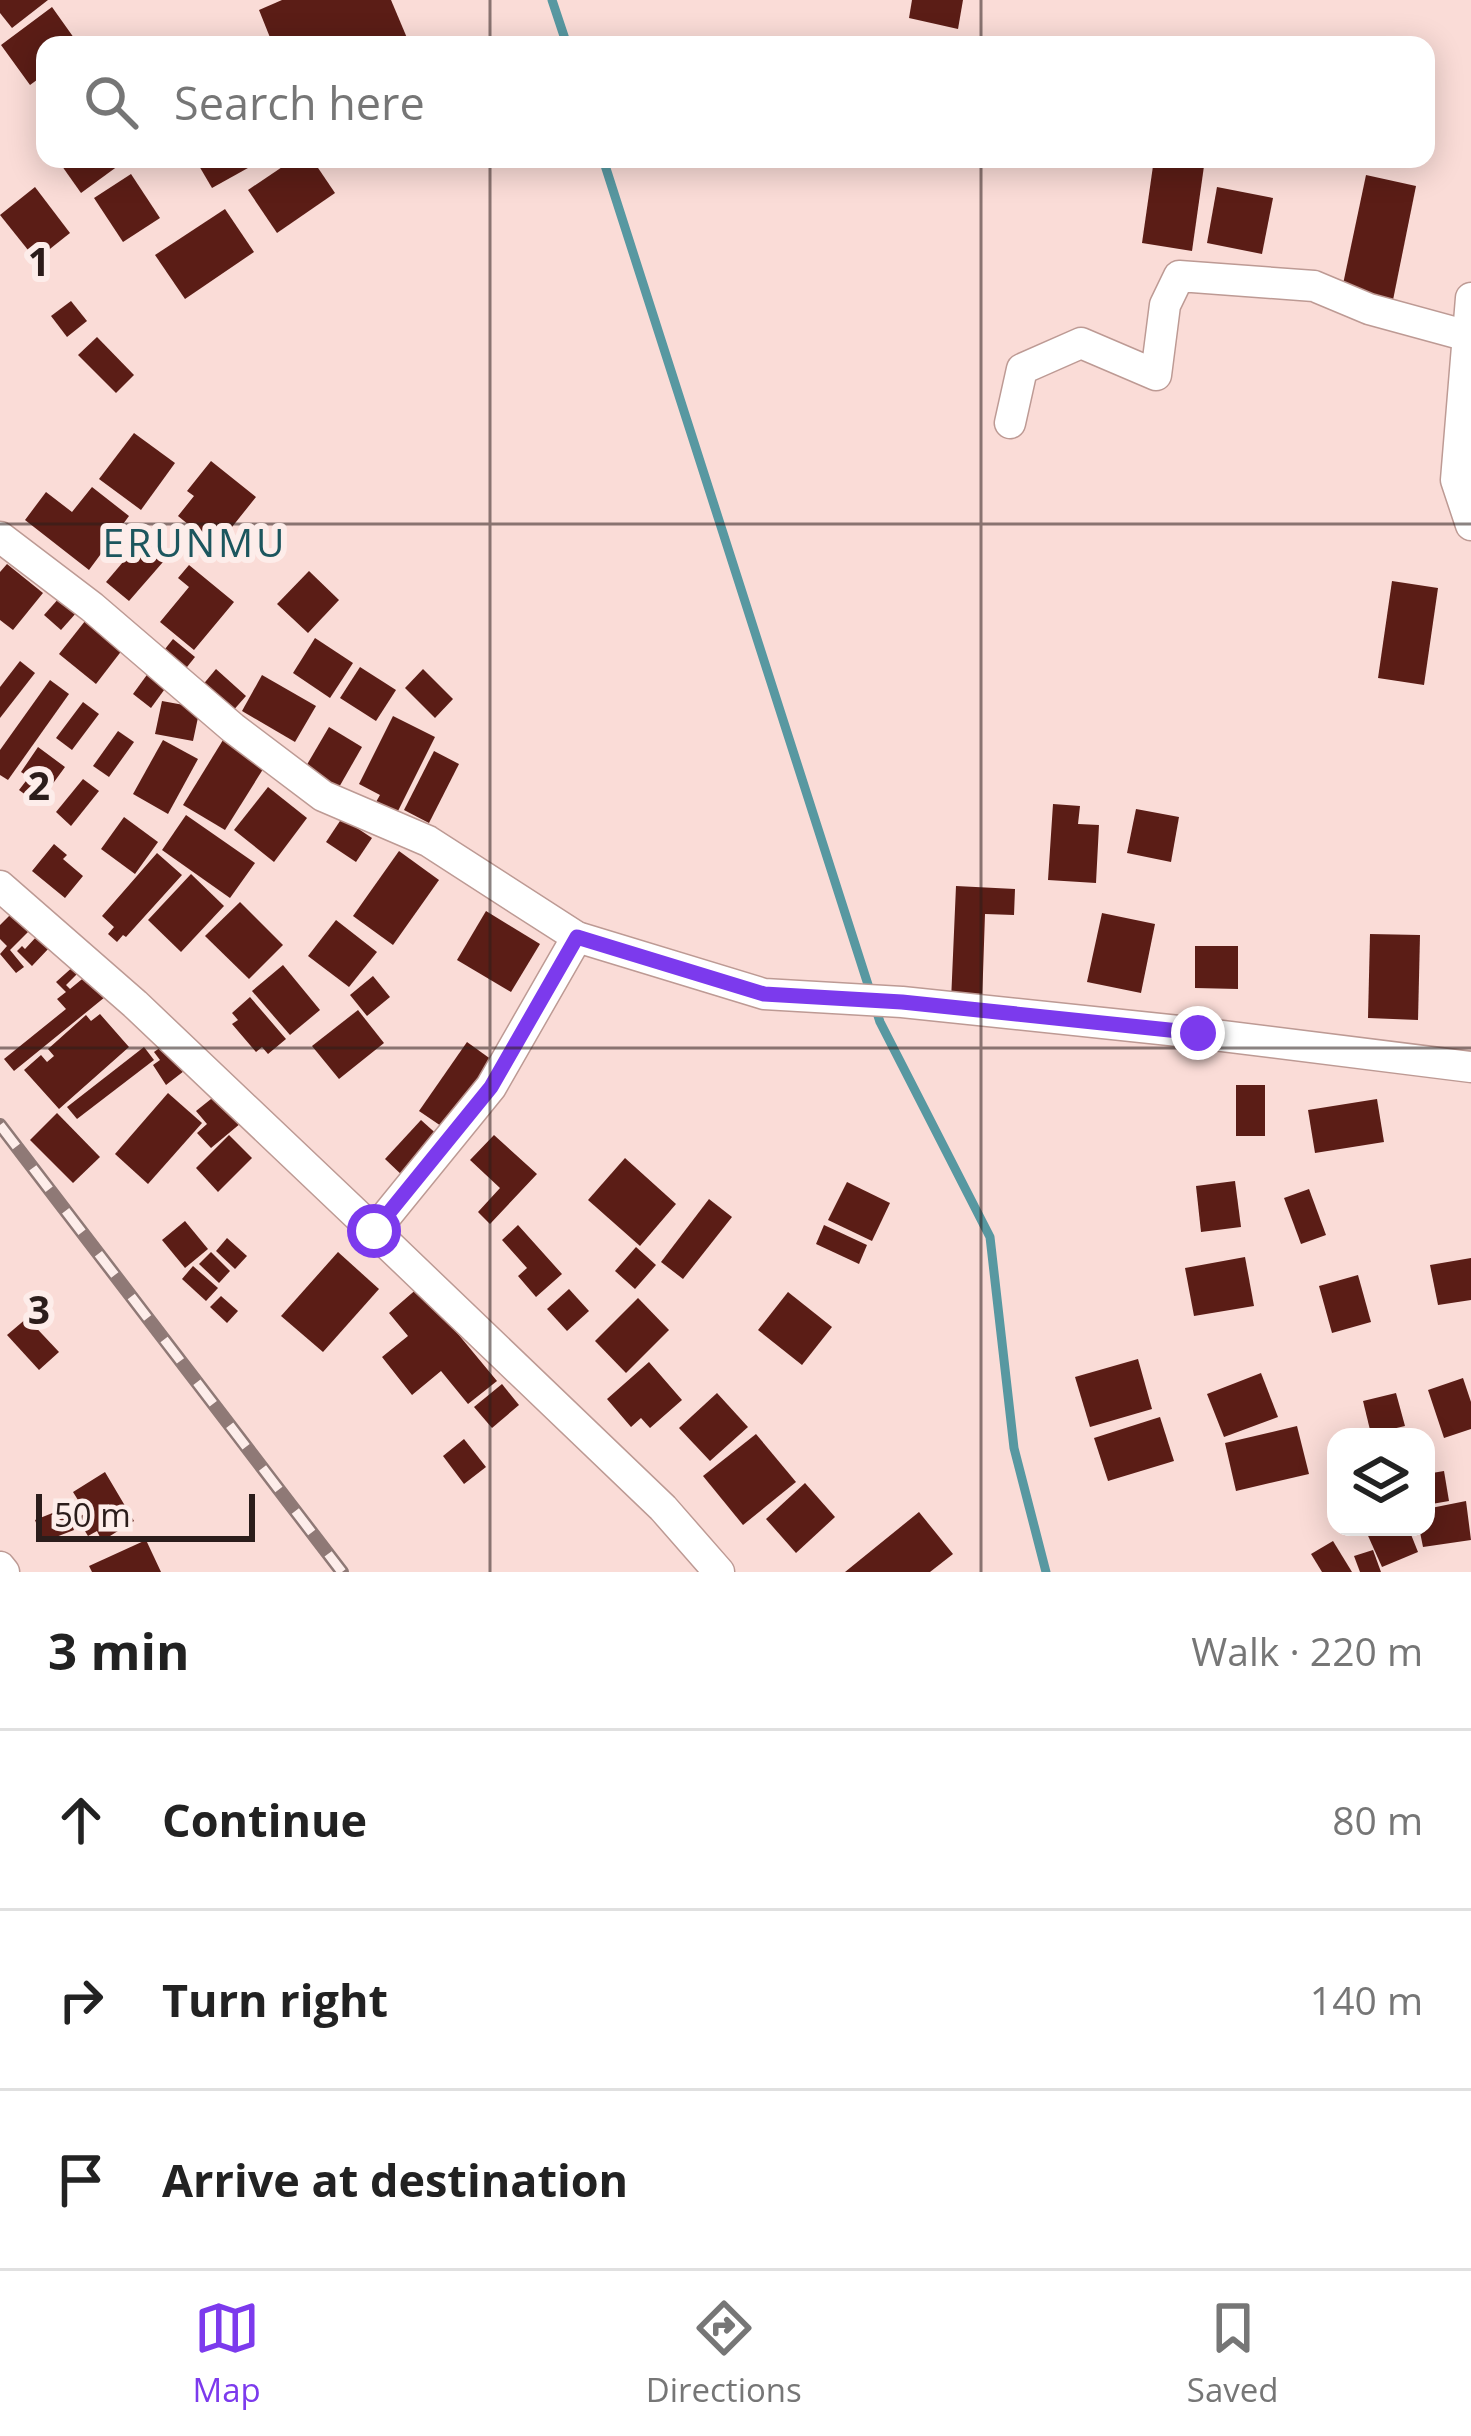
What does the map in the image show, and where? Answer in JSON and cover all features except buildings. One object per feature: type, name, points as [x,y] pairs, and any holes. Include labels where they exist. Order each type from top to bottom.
[{"type":"street","points":[[1010,423],[1022,369],[1081,343],[1156,375],[1165,305],[1179,276],[1314,286],[1370,309],[1468,336]]},
{"type":"street","points":[[1471,298],[1456,480],[1471,525]]},
{"type":"street","points":[[0,537],[323,796],[428,841],[577,937],[764,994],[902,1002],[1471,1067]]},
{"type":"street","points":[[0,886],[135,1004],[374,1231],[663,1508],[719,1572]]},
{"type":"street","points":[[374,1231],[491,1087],[577,937]]},
{"type":"waterway","points":[[552,0],[564,36]]},
{"type":"waterway","points":[[606,168],[880,1022],[990,1237],[1014,1448],[1046,1572]]},
{"type":"railway","points":[[0,1125],[342,1572]]},
{"type":"district","name":"ERUNMU","points":[[195,541]]},
{"type":"route","points":[[374,1231],[491,1087],[577,937],[764,994],[902,1002],[1198,1033]]}]
